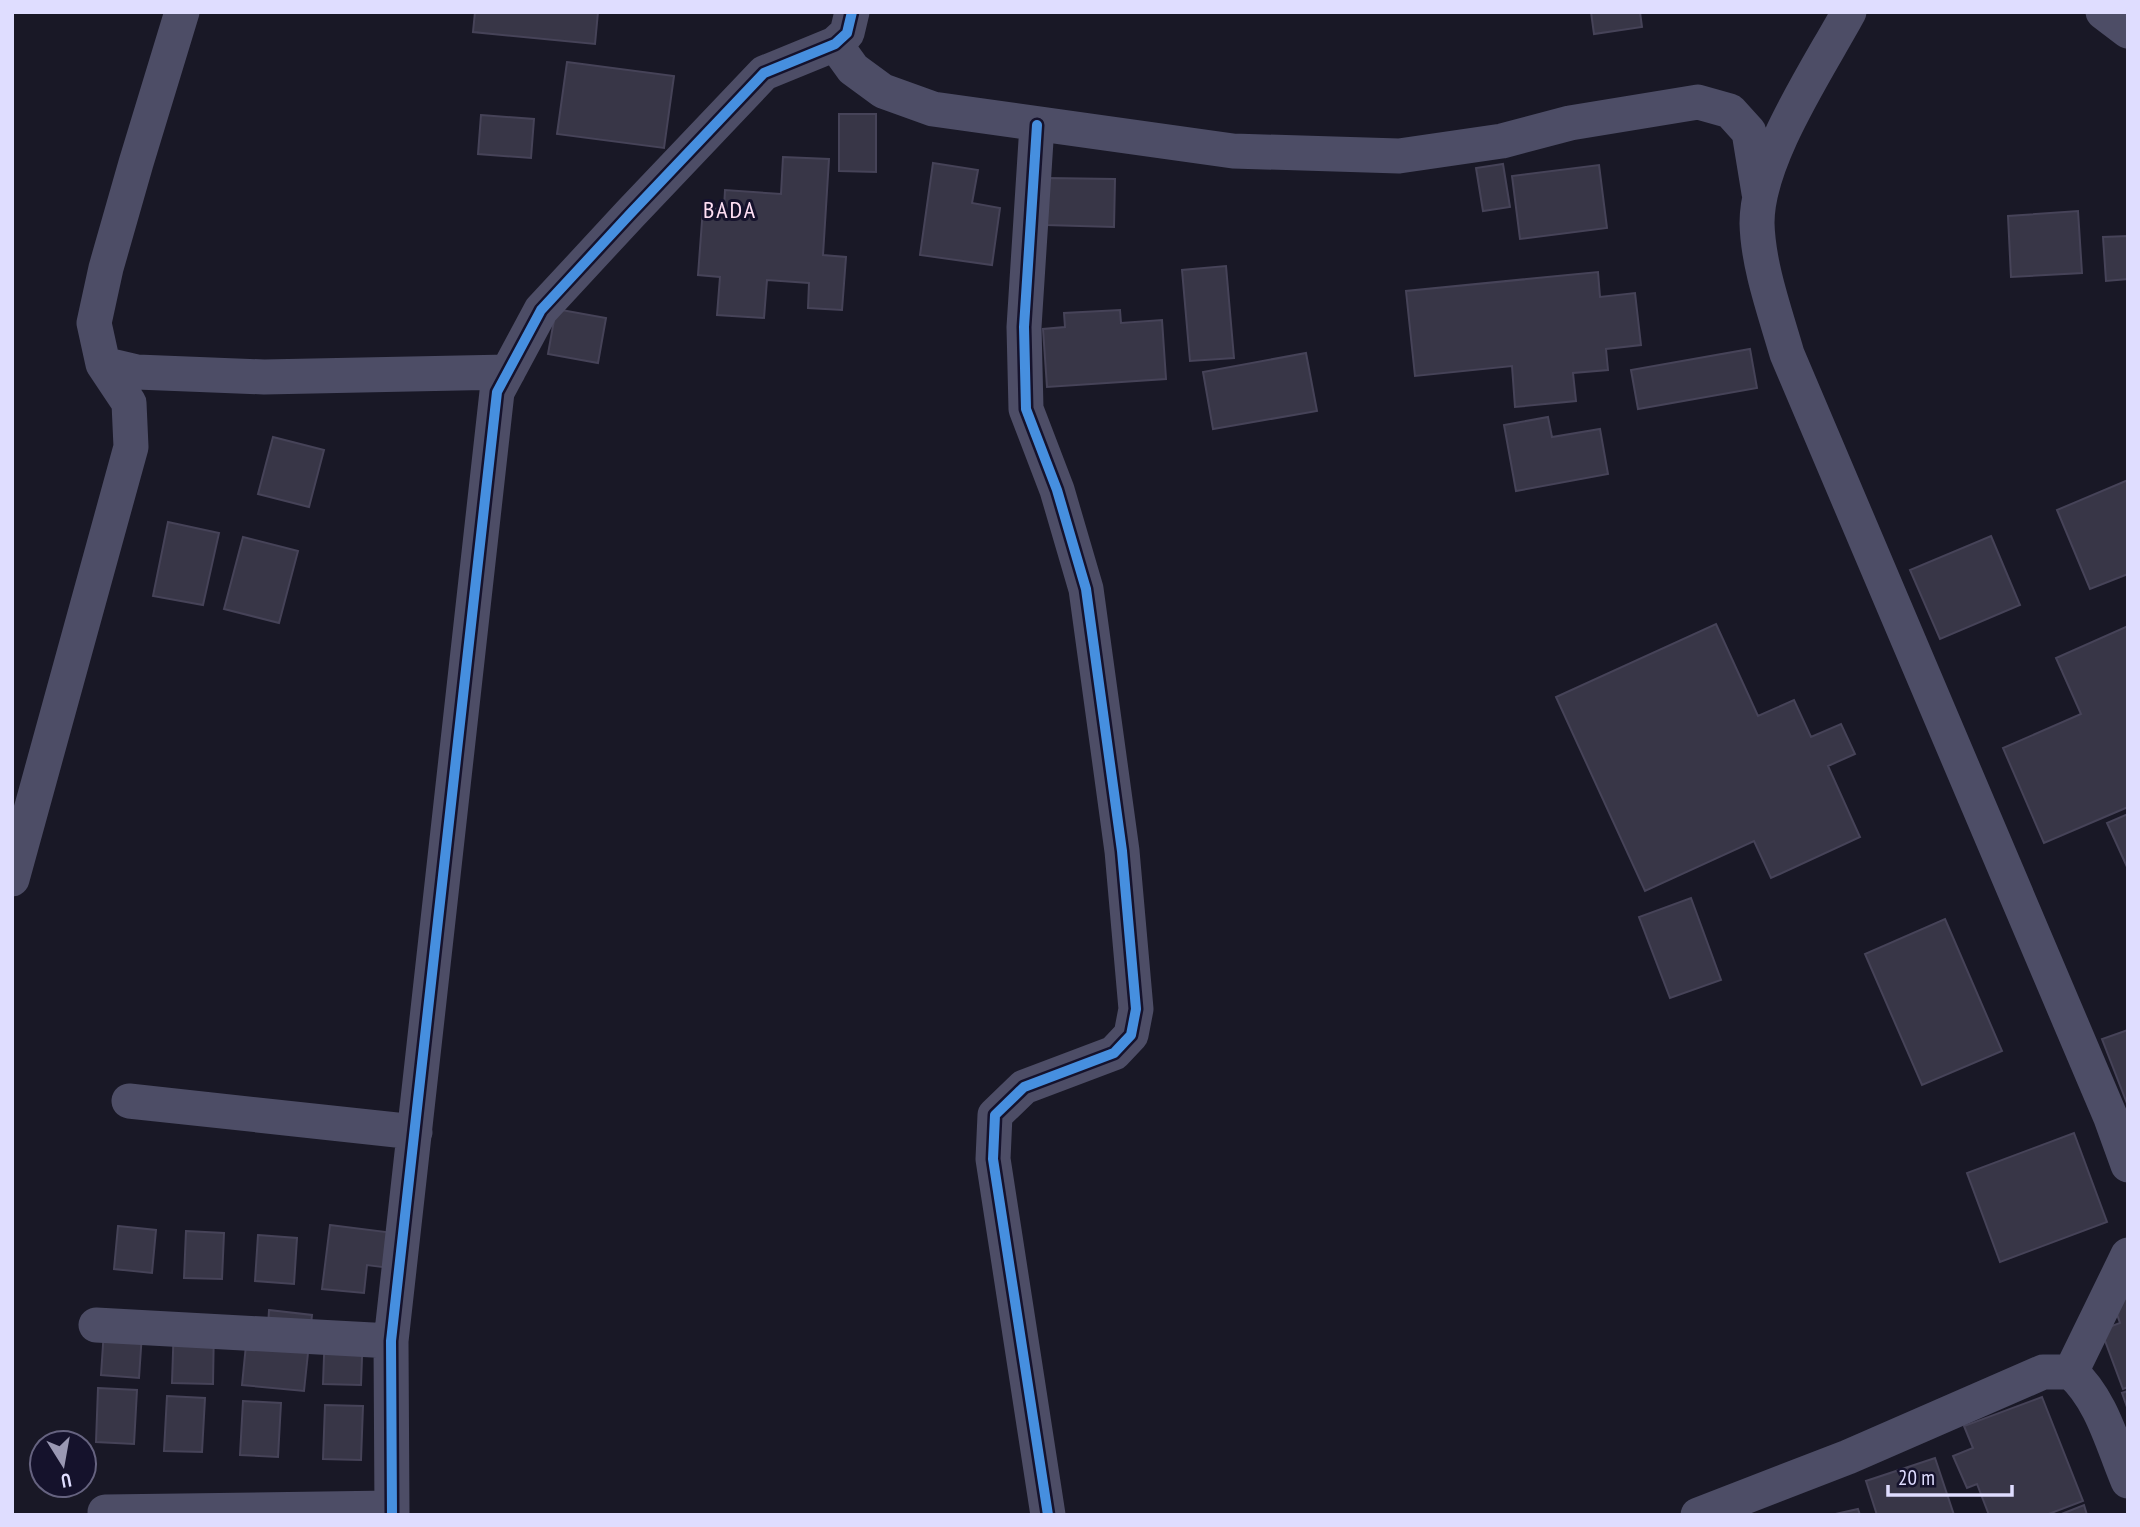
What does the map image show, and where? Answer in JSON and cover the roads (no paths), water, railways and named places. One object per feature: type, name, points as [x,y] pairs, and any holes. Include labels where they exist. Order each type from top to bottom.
[{"type":"street","points":[[12,879],[131,447],[128,403],[103,364],[94,323],[106,268],[182,12]]},
{"type":"street","points":[[105,1512],[392,1511],[391,1341],[497,392],[541,310],[764,73],[835,44],[847,33],[852,12]]},
{"type":"street","points":[[1759,193],[1785,129],[1849,12]]},
{"type":"street","points":[[2103,12],[2128,31]]},
{"type":"street","points":[[835,44],[853,68],[883,91],[933,109],[1233,151],[1399,156],[1503,141],[1570,123],[1698,102],[1730,111],[1749,132],[1759,193],[1757,225],[1768,289],[1787,354],[2111,1118],[2128,1165]]},
{"type":"street","points":[[1037,125],[1024,327],[1026,409],[1057,490],[1086,589],[1122,851],[1136,1009],[1131,1035],[1114,1053],[1024,1087],[995,1115],[993,1159],[1048,1515]]},
{"type":"street","points":[[103,364],[137,372],[264,377],[508,372]]},
{"type":"street","points":[[129,1101],[415,1132]]},
{"type":"street","points":[[2071,1372],[2125,1269]]},
{"type":"street","points":[[96,1325],[391,1341]]},
{"type":"street","points":[[1698,1515],[1847,1457],[2043,1372],[2071,1372],[2086,1386],[2096,1403],[2128,1481]]},
{"type":"district","name":"BADA","points":[[730,210]]}]
